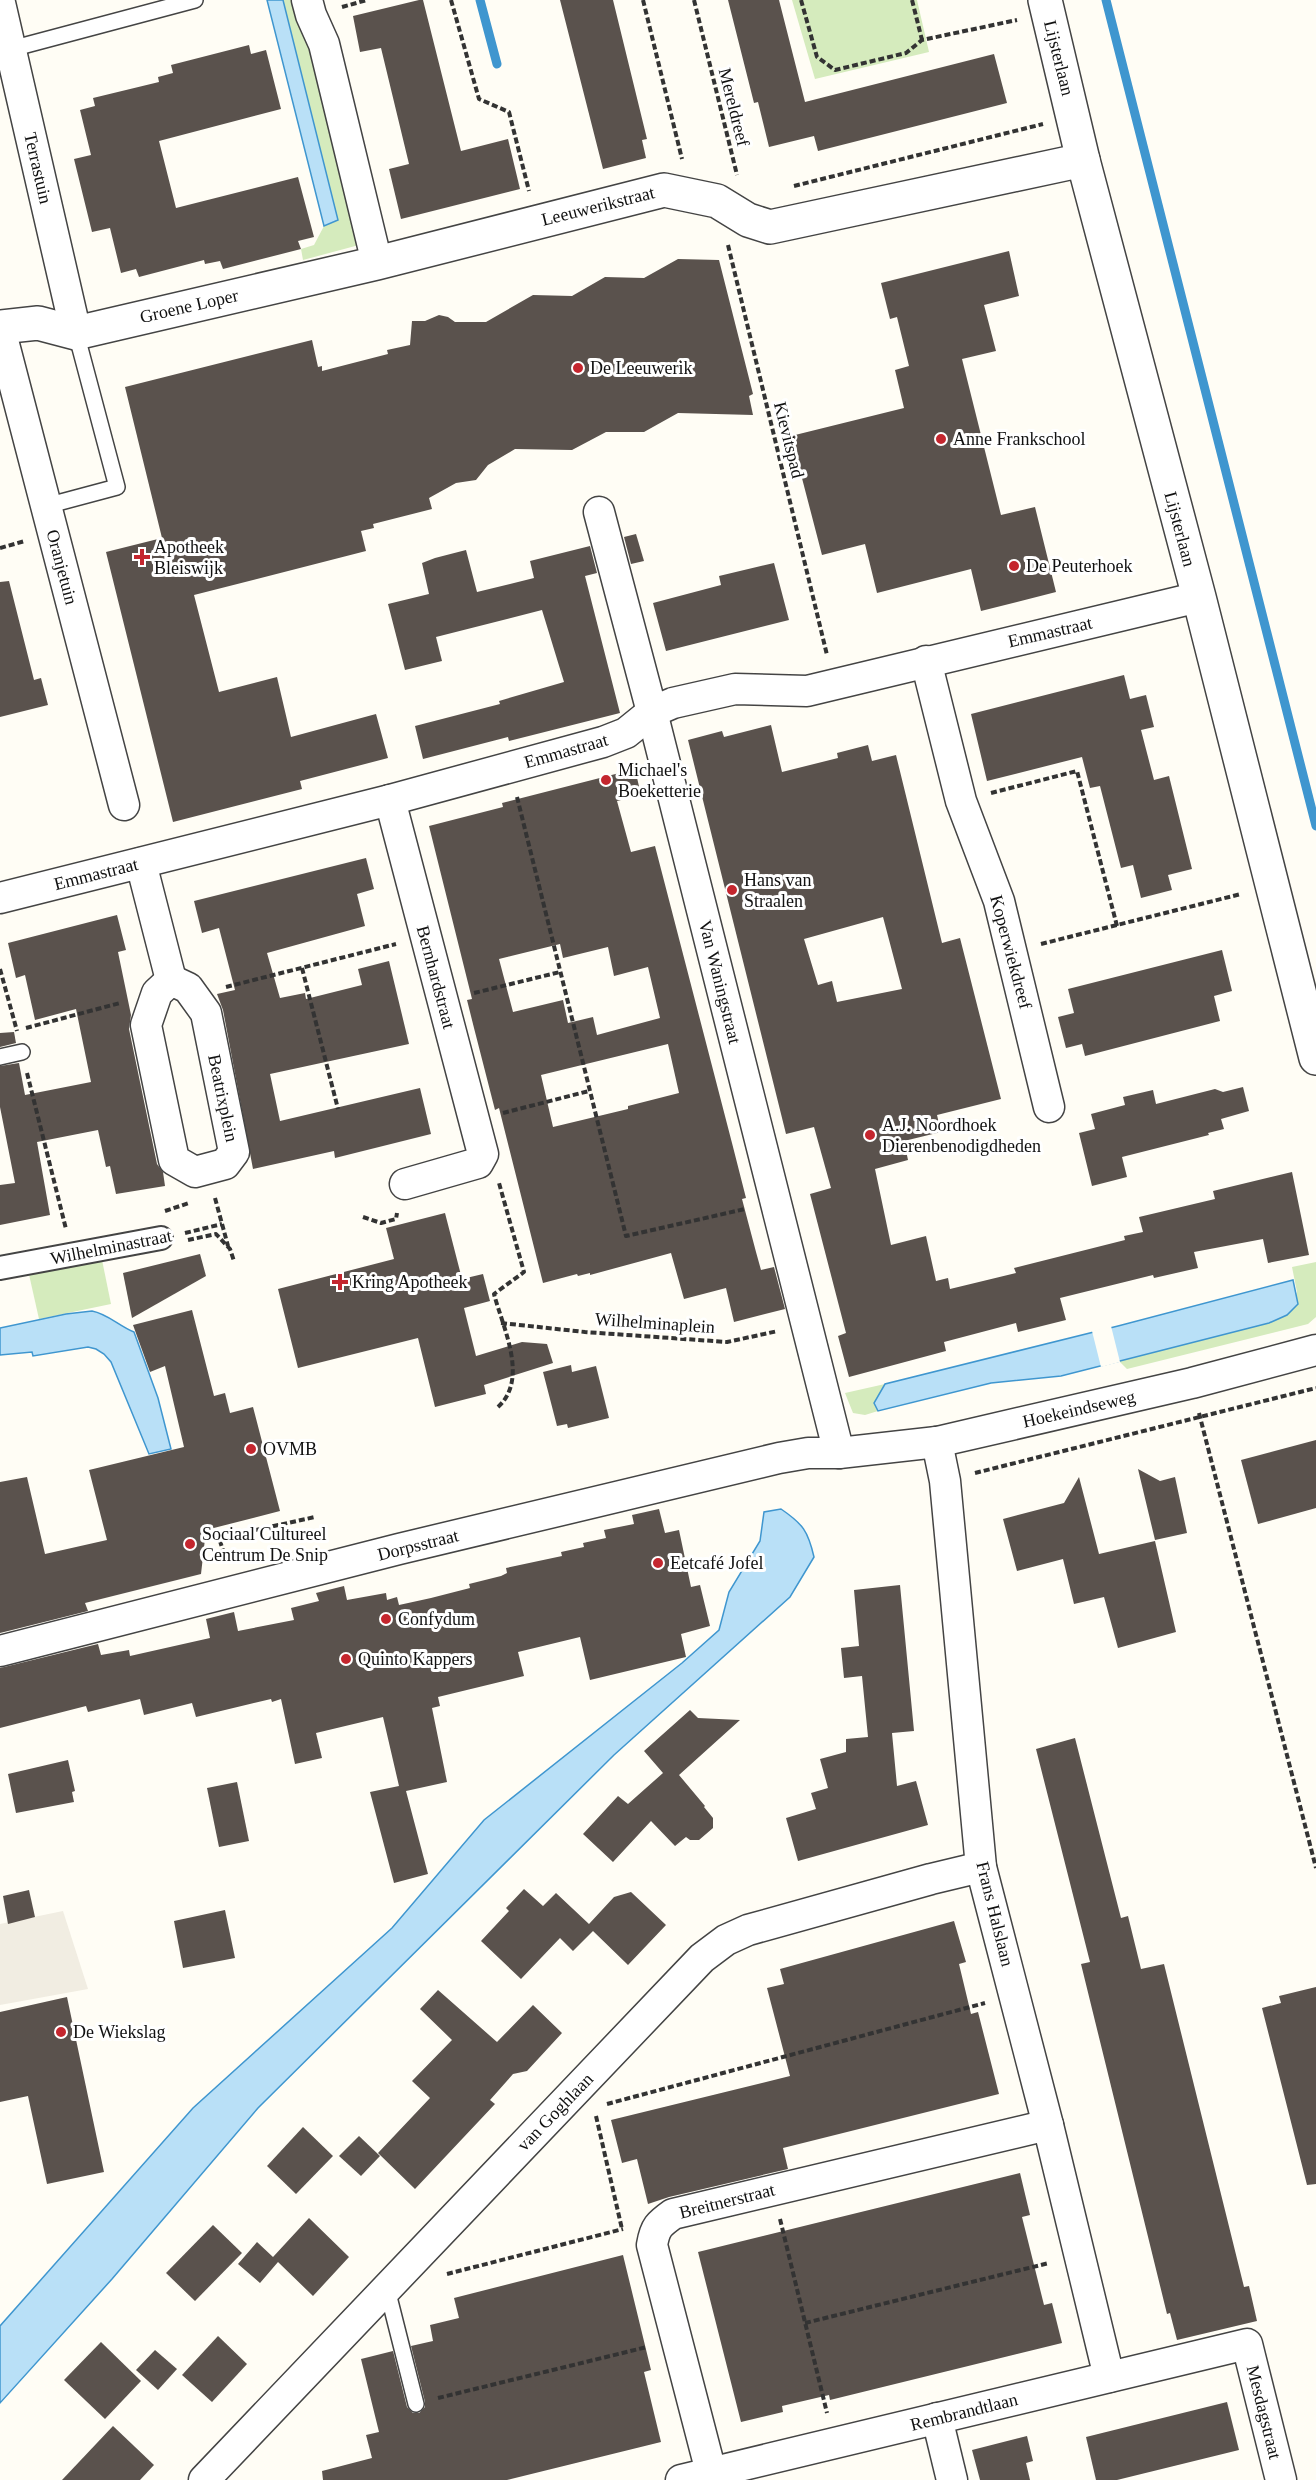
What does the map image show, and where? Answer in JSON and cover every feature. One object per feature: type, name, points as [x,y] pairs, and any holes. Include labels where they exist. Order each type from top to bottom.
[{"type":"street","points":[[307,0],[324,44],[377,262]]},
{"type":"street","name":"Lijsterlaan","points":[[1046,7],[1083,160],[1199,597],[1316,1058]]},
{"type":"street","name":"Terrastuin","points":[[4,24],[76,333]]},
{"type":"street","name":"Leeuwerikstraat","points":[[377,262],[664,190],[704,198],[748,220],[770,227],[1083,160]]},
{"type":"street","name":"Groene Loper","points":[[0,328],[38,323],[76,333],[377,262]]},
{"type":"street","name":"Oranjetuin","points":[[0,328],[124,805]]},
{"type":"street","name":"Van Waningstraat","points":[[599,512],[652,712],[839,1453]]},
{"type":"street","name":"Emmastraat","points":[[0,898],[390,800],[603,742],[626,733],[652,712],[673,703],[735,689],[807,691],[1199,597]]},
{"type":"street","name":"Koperwiekdreef","points":[[926,661],[961,801],[999,901],[1049,1107]]},
{"type":"street","name":"Bernhardstraat","points":[[390,800],[483,1154]]},
{"type":"street","name":"Beatrixplein","points":[[141,863],[174,990],[206,1013],[234,1152],[225,1164],[195,1172],[174,1160],[146,1025],[174,990]]},
{"type":"street","points":[[405,1184],[478,1163],[483,1154]]},
{"type":"street","name":"Wilhelminastraat","points":[[0,1268],[161,1238]]},
{"type":"street","name":"Hoekeindseweg","points":[[839,1453],[937,1442],[1192,1383],[1316,1350]]},
{"type":"street","name":"Frans Halslaan","points":[[937,1442],[945,1481],[981,1867],[1048,2125],[1109,2377]]},
{"type":"street","name":"Dorpsstraat","points":[[0,1651],[399,1549],[779,1458],[808,1453],[839,1453]]},
{"type":"street","name":"van Goghlaan","points":[[204,2480],[702,1958],[726,1940],[760,1927],[981,1867]]},
{"type":"street","name":"Breitnerstraat","points":[[652,2245],[654,2231],[674,2214],[1048,2125]]},
{"type":"street","points":[[652,2245],[711,2472]]},
{"type":"street","name":"Rembrandtlaan","points":[[681,2480],[711,2472],[767,2470],[834,2443],[1247,2344]]},
{"type":"street","name":"Mesdagstraat","points":[[1247,2344],[1281,2480]]},
{"type":"street","points":[[937,2418],[952,2480]]},
{"type":"lane","points":[[4,24],[195,0]]},
{"type":"lane","points":[[46,506],[117,487],[76,333]]},
{"type":"lane","points":[[0,1057],[22,1052]]},
{"type":"lane","points":[[387,2289],[416,2404]]},
{"type":"path","points":[[451,0],[479,99],[509,112],[537,221]]},
{"type":"path","points":[[643,0],[704,198]]},
{"type":"path","name":"Mereldreef","points":[[694,0],[748,220]]},
{"type":"path","points":[[801,0],[817,57],[835,70],[906,53],[922,40],[1046,7]]},
{"type":"path","points":[[912,0],[922,40]]},
{"type":"path","points":[[789,187],[1073,116]]},
{"type":"path","name":"Kievitspad","points":[[704,198],[834,685]]},
{"type":"path","points":[[509,767],[626,1236],[775,1203]]},
{"type":"path","points":[[961,801],[1077,771],[1117,926]]},
{"type":"path","points":[[1061,940],[1238,895],[1274,890]]},
{"type":"path","points":[[17,1031],[174,990],[302,968],[426,937]]},
{"type":"path","points":[[302,968],[338,1109]]},
{"type":"path","points":[[0,969],[73,1256]]},
{"type":"path","points":[[442,1001],[560,972]]},
{"type":"path","points":[[474,1121],[589,1091]]},
{"type":"path","points":[[483,1154],[495,1168],[524,1272],[494,1294],[514,1366],[507,1399],[498,1407]]},
{"type":"path","points":[[218,1213],[234,1261]]},
{"type":"path","points":[[363,1217],[381,1223],[396,1219]]},
{"type":"path","name":"Wilhelminastraat","points":[[161,1238],[223,1227]]},
{"type":"path","points":[[161,1238],[175,1243],[216,1234],[230,1250]]},
{"type":"path","name":"Wilhelminaplein","points":[[501,1323],[585,1332],[727,1342],[805,1324]]},
{"type":"path","points":[[1192,1383],[1316,1868]]},
{"type":"path","name":"Hoekeindseweg","points":[[945,1481],[1316,1388]]},
{"type":"path","points":[[234,1591],[219,1538],[315,1516]]},
{"type":"path","points":[[605,2105],[1015,1995]]},
{"type":"path","points":[[547,2120],[594,2108],[623,2229]]},
{"type":"path","points":[[773,2190],[834,2443]]},
{"type":"path","points":[[443,2274],[623,2229],[652,2245]]},
{"type":"path","points":[[805,2323],[1079,2255]]},
{"type":"path","points":[[416,2404],[677,2340]]},
{"type":"green space","points":[[283,0],[298,0],[359,245],[303,260],[301,249],[314,245],[324,226],[338,220]]},
{"type":"green space","points":[[792,0],[917,0],[929,52],[815,79]]},
{"type":"green space","points":[[101,1255],[111,1304],[39,1319],[28,1270]]},
{"type":"green space","points":[[1316,1262],[1316,1317],[1308,1324],[1127,1369],[1118,1360],[1269,1323],[1287,1315],[1297,1292],[1292,1267]]},
{"type":"green space","points":[[885,1384],[874,1403],[878,1411],[865,1415],[853,1413],[845,1393]]},
{"type":"shaded area","points":[[63,1911],[88,1989],[0,2005],[0,1924]]},
{"type":"water","points":[[267,0],[283,0],[338,220],[324,226]]},
{"type":"water","points":[[1293,1280],[1298,1304],[1287,1315],[1269,1323],[1061,1376],[991,1383],[878,1411],[874,1403],[885,1384]]},
{"type":"water","points":[[92,1311],[134,1332],[158,1398],[171,1449],[149,1454],[111,1362],[96,1349],[88,1347],[33,1356],[32,1352],[0,1355],[0,1328]]},
{"type":"water","points":[[781,1509],[804,1529],[814,1557],[790,1597],[614,1755],[258,2108],[112,2279],[0,2403],[0,2326],[193,2108],[392,1928],[484,1820],[682,1663],[719,1630],[729,1592],[760,1541],[764,1512]]},
{"type":"pier","points":[[1111,1326],[1120,1362],[1101,1367],[1092,1331]]},
{"type":"building","points":[[423,0],[461,151],[508,139],[520,189],[401,219],[389,169],[409,164],[381,48],[360,52],[353,16]]},
{"type":"building","points":[[560,0],[613,0],[647,139],[642,140],[646,158],[603,169]]},
{"type":"building","points":[[728,0],[779,0],[805,102],[994,54],[1007,103],[818,151],[814,136],[769,147],[758,102],[754,103]]},
{"type":"building","points":[[249,45],[251,54],[266,50],[281,109],[159,141],[176,208],[298,177],[314,237],[298,241],[301,249],[223,269],[220,261],[205,264],[204,260],[139,277],[136,269],[121,273],[110,228],[92,232],[74,159],[91,155],[80,110],[95,106],[93,98],[159,82],[158,77],[173,73],[171,65]]},
{"type":"building","points":[[1009,251],[1019,296],[984,305],[996,351],[962,359],[1001,515],[1035,507],[1056,592],[981,611],[971,569],[877,593],[865,544],[822,555],[791,436],[904,408],[895,370],[909,366],[897,317],[890,319],[881,283]]},
{"type":"building","points":[[678,259],[719,260],[753,394],[749,396],[753,415],[678,413],[644,432],[606,432],[572,450],[515,449],[488,465],[476,480],[456,483],[429,498],[432,509],[373,524],[374,528],[361,531],[366,551],[194,595],[219,692],[277,677],[291,737],[376,714],[388,758],[300,781],[302,789],[173,822],[106,552],[162,538],[125,387],[312,340],[318,367],[322,366],[322,371],[388,354],[387,350],[410,345],[412,321],[425,321],[439,315],[455,322],[486,322],[533,295],[572,296],[605,277],[644,278]]},
{"type":"building","points":[[636,534],[644,561],[631,564],[624,537]]},
{"type":"building","points":[[590,546],[597,573],[585,576],[620,713],[509,741],[508,737],[423,759],[415,726],[500,704],[499,701],[564,682],[542,610],[436,637],[442,661],[405,670],[388,604],[429,594],[422,563],[435,558],[466,550],[477,592],[534,578],[530,561]]},
{"type":"building","points":[[774,563],[789,620],[666,651],[653,603],[721,585],[719,576]]},
{"type":"building","points":[[9,581],[34,680],[41,678],[48,705],[0,717],[0,582]]},
{"type":"building","points":[[1124,675],[1130,699],[1146,695],[1154,727],[1141,730],[1154,780],[1169,776],[1192,869],[1168,875],[1172,890],[1141,898],[1133,865],[1121,868],[1100,786],[1090,788],[1082,757],[987,781],[971,714]]},
{"type":"building","points":[[771,725],[782,772],[838,758],[837,753],[868,745],[872,761],[896,755],[942,943],[960,938],[1001,1099],[937,1115],[941,1132],[904,1141],[908,1160],[875,1169],[891,1245],[926,1236],[936,1281],[948,1278],[950,1289],[1016,1273],[1014,1268],[1125,1240],[1124,1236],[1143,1232],[1139,1217],[1215,1199],[1213,1191],[1292,1172],[1309,1255],[1268,1263],[1263,1239],[1194,1252],[1198,1268],[1154,1278],[1153,1275],[1060,1298],[1066,1320],[1018,1332],[1016,1323],[944,1342],[946,1351],[849,1377],[838,1336],[846,1333],[810,1194],[831,1188],[814,1127],[786,1134],[688,740],[722,731],[724,737]],"holes":[[[883,917],[902,989],[837,1002],[832,981],[818,985],[804,939]]]},
{"type":"building","points":[[635,769],[641,795],[617,801],[631,852],[655,846],[746,1198],[742,1199],[761,1270],[774,1267],[785,1309],[734,1322],[726,1288],[684,1299],[671,1253],[590,1275],[590,1273],[578,1276],[577,1274],[543,1283],[499,1108],[495,1110],[467,1000],[472,999],[429,826],[503,807],[502,803]],"holes":[[[560,944],[563,958],[608,947],[614,976],[648,967],[660,1018],[597,1035],[593,1017],[568,1023],[563,1000],[513,1012],[499,959]],[[668,1044],[679,1093],[628,1106],[628,1109],[553,1127],[541,1075]]]},
{"type":"building","points":[[366,858],[374,889],[357,894],[365,926],[267,953],[280,998],[305,993],[306,999],[362,985],[358,969],[389,961],[409,1044],[270,1074],[280,1121],[420,1088],[431,1134],[335,1158],[334,1151],[253,1169],[223,1010],[217,994],[235,990],[219,928],[202,933],[194,901]]},
{"type":"building","points":[[117,915],[126,950],[118,952],[131,1015],[129,1029],[157,1164],[163,1172],[165,1186],[116,1194],[110,1166],[106,1167],[98,1130],[37,1142],[50,1215],[0,1225],[0,1185],[15,1183],[0,1107],[0,1066],[19,1063],[25,1095],[91,1082],[76,1009],[35,1020],[25,975],[16,978],[8,943]]},
{"type":"building","points":[[1222,950],[1232,991],[1214,996],[1220,1021],[1085,1056],[1082,1044],[1066,1048],[1058,1017],[1074,1013],[1068,989]]},
{"type":"building","points":[[14,1032],[16,1043],[0,1047],[0,1033]]},
{"type":"building","points":[[1243,1087],[1249,1111],[1221,1119],[1224,1129],[1208,1133],[1209,1135],[1122,1157],[1127,1177],[1092,1186],[1079,1133],[1095,1129],[1091,1114],[1125,1105],[1123,1097],[1153,1090],[1156,1104],[1215,1089],[1223,1092]]},
{"type":"building","points":[[445,1213],[462,1279],[483,1274],[490,1301],[464,1308],[476,1356],[522,1342],[547,1344],[553,1363],[484,1385],[486,1394],[435,1407],[418,1338],[298,1368],[278,1289],[394,1259],[386,1228]]},
{"type":"building","points":[[200,1254],[206,1276],[132,1318],[123,1273]]},
{"type":"building","points":[[192,1310],[214,1396],[225,1393],[230,1413],[253,1407],[280,1511],[206,1530],[201,1574],[85,1603],[88,1611],[0,1633],[0,1482],[27,1477],[45,1554],[107,1540],[89,1470],[184,1447],[165,1366],[150,1372],[133,1325]]},
{"type":"building","points":[[571,1365],[572,1372],[596,1366],[609,1418],[568,1428],[567,1424],[557,1426],[543,1372]]},
{"type":"building","points":[[1316,1440],[1316,1508],[1258,1524],[1241,1460]]},
{"type":"building","points":[[1138,1469],[1160,1481],[1175,1477],[1187,1533],[1155,1540]]},
{"type":"building","points":[[1079,1477],[1099,1554],[1155,1541],[1176,1632],[1118,1648],[1104,1597],[1074,1604],[1063,1559],[1017,1571],[1003,1519],[1064,1503]]},
{"type":"building","points":[[659,1509],[665,1533],[679,1530],[691,1587],[700,1585],[710,1626],[681,1634],[686,1657],[590,1680],[580,1637],[518,1652],[524,1676],[438,1697],[440,1706],[432,1708],[447,1782],[406,1791],[428,1874],[394,1883],[370,1792],[399,1786],[383,1717],[316,1733],[322,1758],[295,1764],[281,1699],[272,1702],[271,1699],[196,1717],[192,1703],[144,1715],[140,1699],[88,1712],[86,1706],[0,1728],[0,1668],[98,1644],[101,1655],[129,1650],[130,1656],[210,1638],[206,1619],[234,1612],[238,1631],[294,1620],[291,1608],[319,1601],[316,1593],[344,1586],[347,1600],[386,1593],[387,1600],[397,1597],[399,1605],[431,1598],[470,1588],[469,1584],[501,1576],[507,1573],[506,1568],[562,1556],[561,1552],[584,1547],[583,1543],[606,1538],[604,1530],[634,1524],[632,1515]]},
{"type":"building","points":[[900,1585],[914,1731],[892,1733],[897,1786],[916,1781],[928,1825],[798,1861],[786,1818],[816,1809],[811,1793],[828,1788],[820,1759],[846,1752],[846,1739],[868,1737],[862,1676],[844,1678],[841,1648],[859,1646],[854,1590]]},
{"type":"building","points":[[690,1710],[698,1718],[740,1720],[679,1775],[713,1818],[713,1828],[699,1840],[690,1840],[686,1837],[675,1846],[651,1821],[613,1862],[583,1834],[618,1796],[628,1804],[663,1773],[644,1751]]},
{"type":"building","points":[[1075,1738],[1121,1918],[1128,1916],[1141,1969],[1164,1964],[1244,2287],[1249,2286],[1257,2321],[1177,2340],[1170,2313],[1167,2314],[1081,1964],[1090,1962],[1036,1749]]},
{"type":"building","points":[[68,1760],[75,1791],[72,1792],[74,1802],[16,1813],[8,1774]]},
{"type":"building","points":[[237,1782],[249,1841],[219,1847],[207,1788]]},
{"type":"building","points":[[524,1889],[543,1906],[556,1893],[589,1924],[614,1897],[631,1892],[666,1925],[628,1965],[593,1931],[573,1951],[560,1938],[521,1979],[481,1941],[509,1911],[506,1908]]},
{"type":"building","points":[[29,1890],[35,1917],[8,1924],[3,1896]]},
{"type":"building","points":[[225,1910],[235,1958],[183,1968],[174,1921]]},
{"type":"building","points":[[954,1921],[966,1962],[959,1964],[971,2014],[978,2012],[999,2094],[783,2148],[788,2169],[648,2204],[637,2159],[622,2163],[611,2120],[790,2076],[767,1988],[784,1984],[780,1969]]},
{"type":"building","points":[[1316,1987],[1316,2184],[1307,2185],[1262,2008],[1281,2003],[1279,1996]]},
{"type":"building","points":[[438,1990],[497,2042],[533,2005],[562,2033],[527,2071],[513,2074],[490,2100],[495,2104],[415,2189],[378,2153],[430,2098],[412,2081],[452,2040],[420,2009]]},
{"type":"building","points":[[67,1997],[104,2172],[47,2184],[28,2096],[0,2102],[0,2012]]},
{"type":"building","points":[[303,2127],[333,2156],[296,2194],[267,2166]]},
{"type":"building","points":[[359,2136],[380,2156],[361,2176],[339,2156]]},
{"type":"building","points":[[1020,2173],[1030,2215],[1022,2217],[1044,2305],[1052,2303],[1062,2343],[830,2400],[829,2395],[782,2406],[783,2412],[741,2422],[698,2252]]},
{"type":"building","points":[[309,2218],[349,2257],[313,2296],[278,2262],[260,2283],[238,2264],[257,2242],[273,2257]]},
{"type":"building","points":[[213,2225],[242,2253],[195,2301],[166,2273]]},
{"type":"building","points":[[623,2255],[651,2370],[644,2372],[661,2442],[507,2480],[323,2480],[322,2471],[372,2458],[366,2435],[379,2432],[361,2359],[393,2351],[407,2407],[413,2413],[419,2413],[425,2407],[425,2402],[411,2346],[433,2341],[430,2325],[459,2318],[454,2298]]},
{"type":"building","points":[[218,2336],[247,2364],[212,2402],[182,2375]]},
{"type":"building","points":[[101,2342],[141,2381],[105,2419],[64,2380]]},
{"type":"building","points":[[155,2350],[177,2369],[158,2390],[136,2370]]},
{"type":"building","points":[[1227,2402],[1239,2450],[1117,2480],[1096,2480],[1086,2437]]},
{"type":"building","points":[[113,2426],[154,2465],[140,2480],[62,2480]]},
{"type":"building","points":[[1027,2436],[1033,2461],[1026,2463],[1030,2480],[980,2480],[972,2450]]},
{"type":"waterway","points":[[480,0],[497,64]]},
{"type":"waterway","points":[[1106,0],[1316,826]]},
{"type":"place","name":"De Leeuwerik","points":[[578,368]]},
{"type":"place","name":"Anne Frankschool","points":[[941,439]]},
{"type":"place","name":"Apotheek Bleiswijk","points":[[142,557]]},
{"type":"place","name":"De Peuterhoek","points":[[1014,566]]},
{"type":"place","name":"Michael's Boeketterie","points":[[606,780]]},
{"type":"place","name":"Hans van Straalen","points":[[732,890]]},
{"type":"place","name":"A.J. Noordhoek Dierenbenodigdheden","points":[[870,1135]]},
{"type":"place","name":"Kring Apotheek","points":[[340,1282]]},
{"type":"place","name":"OVMB","points":[[251,1449]]},
{"type":"place","name":"Sociaal Cultureel Centrum De Snip","points":[[190,1544]]},
{"type":"place","name":"Eetcafé Jofel","points":[[658,1563]]},
{"type":"place","name":"Confydum","points":[[386,1619]]},
{"type":"place","name":"Quinto Kappers","points":[[346,1659]]},
{"type":"place","name":"De Wiekslag","points":[[61,2032]]}]
